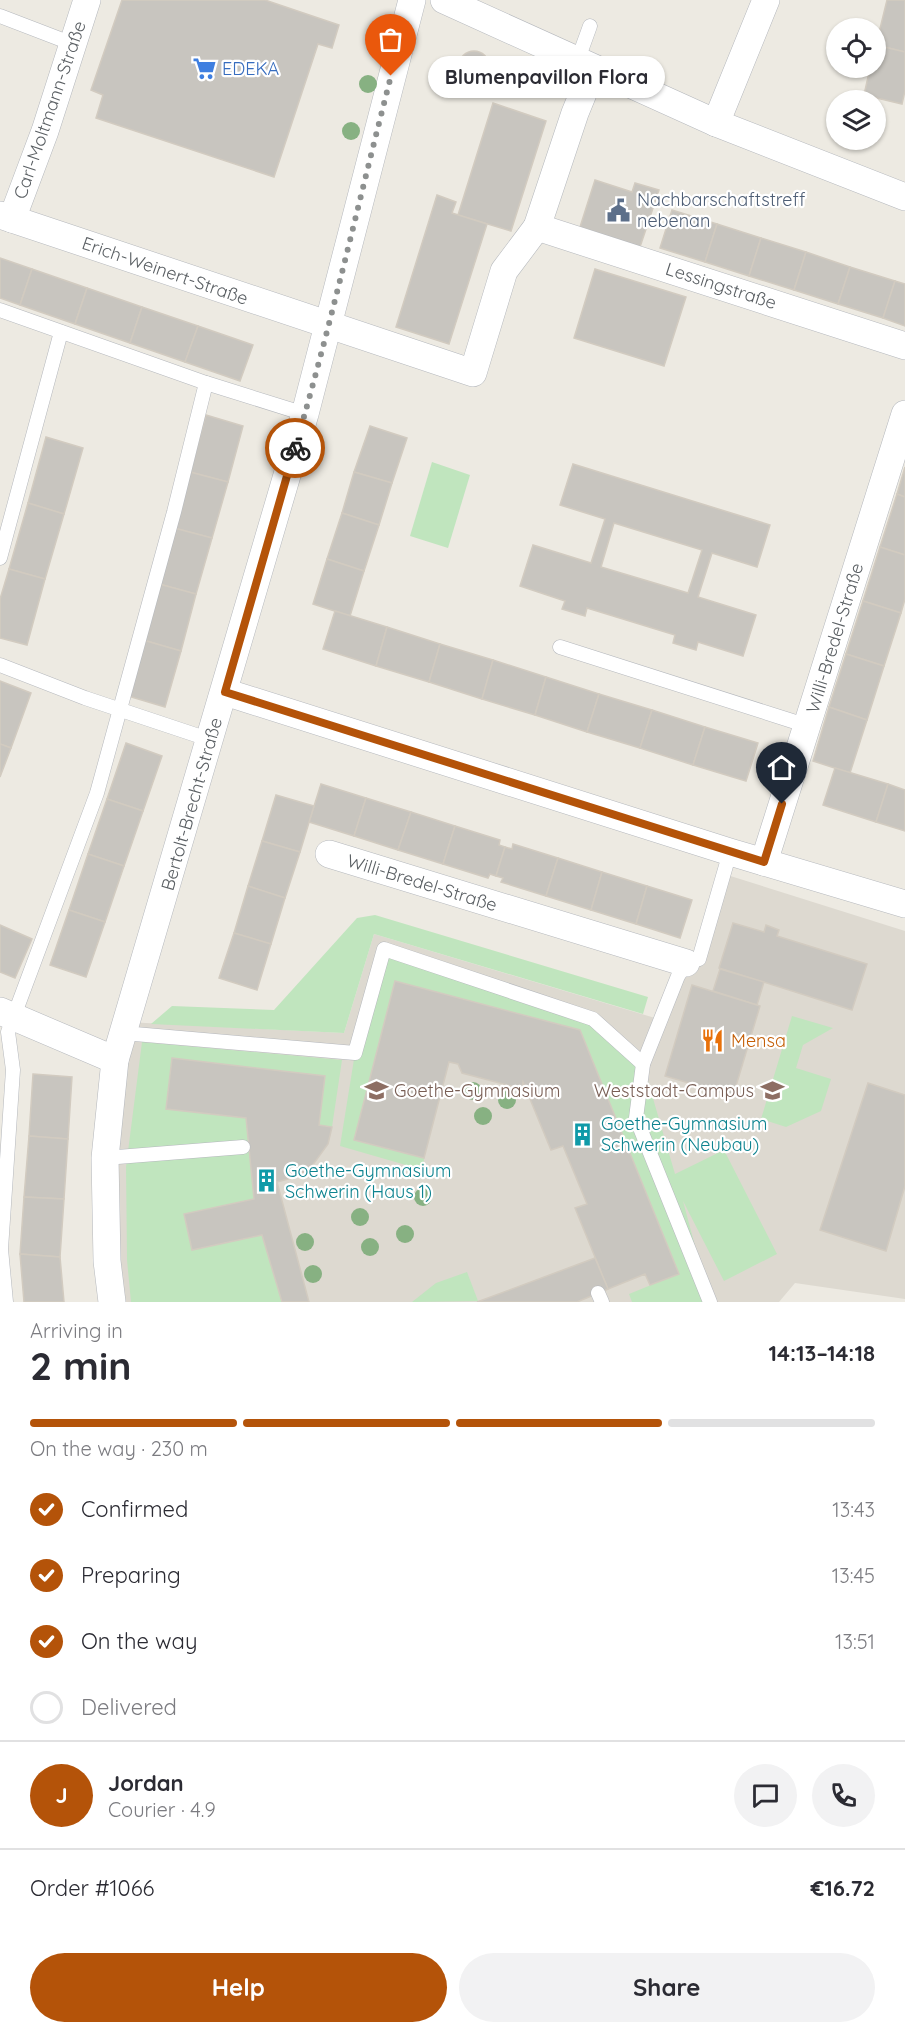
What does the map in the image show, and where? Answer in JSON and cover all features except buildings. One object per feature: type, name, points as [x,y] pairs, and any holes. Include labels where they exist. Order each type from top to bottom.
[{"type":"street","name":"Carl-Moltmann-Straße","points":[[6,217],[45,131],[87,0]]},
{"type":"street","name":"Bertolt-Brecht-Straße","points":[[112,1302],[107,1261],[105,1158],[115,1060],[211,740],[305,414],[412,0]]},
{"type":"street","points":[[444,0],[585,66],[716,123],[905,197]]},
{"type":"street","points":[[716,123],[766,0]]},
{"type":"street","points":[[329,326],[473,373],[504,271],[537,227],[574,113],[585,66]]},
{"type":"street","name":"Erich-Weinert-Straße","points":[[6,217],[329,326]]},
{"type":"street","name":"Lessingstraße","points":[[537,227],[905,346]]},
{"type":"street","name":"Willi-Bredel-Straße","points":[[764,862],[905,414]]},
{"type":"street","points":[[225,692],[730,852],[905,904]]},
{"type":"street","name":"Willi-Bredel-Straße","points":[[329,854],[686,963]]},
{"type":"street","points":[[7,1014],[115,1060]]},
{"type":"lane","points":[[0,16],[73,44]]},
{"type":"lane","points":[[585,66],[590,26]]},
{"type":"lane","points":[[0,310],[206,383],[305,414]]},
{"type":"lane","points":[[0,558],[61,332]]},
{"type":"lane","points":[[6,1302],[1,1249],[13,1070],[7,1014],[97,793],[206,383]]},
{"type":"lane","points":[[560,647],[807,726]]},
{"type":"lane","points":[[0,665],[120,710],[211,740]]},
{"type":"lane","points":[[710,1302],[636,1118],[643,1064],[678,976],[686,963],[699,959],[730,852]]},
{"type":"lane","points":[[123,1033],[355,1053],[384,949],[593,1019],[643,1064]]},
{"type":"lane","points":[[105,1158],[243,1147]]},
{"type":"shaded area","name":"Goethe-Gymnasium","points":[[724,874],[905,931],[905,1299],[795,1283],[779,1302],[112,1302],[107,1261],[126,1022],[344,1033],[374,934],[665,1021],[678,976],[699,959]]},
{"type":"green space","points":[[432,462],[470,475],[448,548],[410,536]]},
{"type":"green space","points":[[375,915],[648,997],[643,1014],[374,934],[344,1033],[151,1024],[172,1006],[274,1010],[357,918]]},
{"type":"green space","points":[[384,949],[593,1019],[643,1064],[675,1174],[724,1150],[777,1254],[724,1281],[683,1201],[698,1257],[705,1296],[702,1302],[632,1302],[629,1294],[678,1274],[580,1030],[395,982],[354,1139],[424,1158],[423,1170],[340,1146],[355,1053]]},
{"type":"green space","points":[[792,1016],[833,1028],[803,1045],[796,1068],[831,1079],[821,1111],[786,1127],[761,1119]]},
{"type":"green space","points":[[142,1042],[342,1060],[332,1127],[246,1118],[254,1199],[192,1250],[262,1235],[282,1302],[131,1302],[127,1260],[126,1167]]},
{"type":"green space","points":[[467,1272],[478,1301],[412,1302],[436,1283]]},
{"type":"way so far","points":[[295,448],[329,326],[391,76]]},
{"type":"place","name":"EDEKA","points":[[204,69]]},
{"type":"place","name":"Blumenpavillon Flora","points":[[391,76]]},
{"type":"place","name":"Nachbarschaftstreff nebenan","points":[[619,210]]},
{"type":"place","name":"Mensa","points":[[713,1041]]},
{"type":"place","name":"Goethe-Gymnasium","points":[[376,1091]]},
{"type":"place","name":"Weststadt-Campus","points":[[772,1091]]},
{"type":"place","name":"Goethe-Gymnasium Schwerin (Neubau)","points":[[583,1134]]},
{"type":"place","name":"Goethe-Gymnasium Schwerin (Haus 1)","points":[[267,1181]]},
{"type":"route","points":[[295,448],[225,692],[764,862],[782,804]]}]
